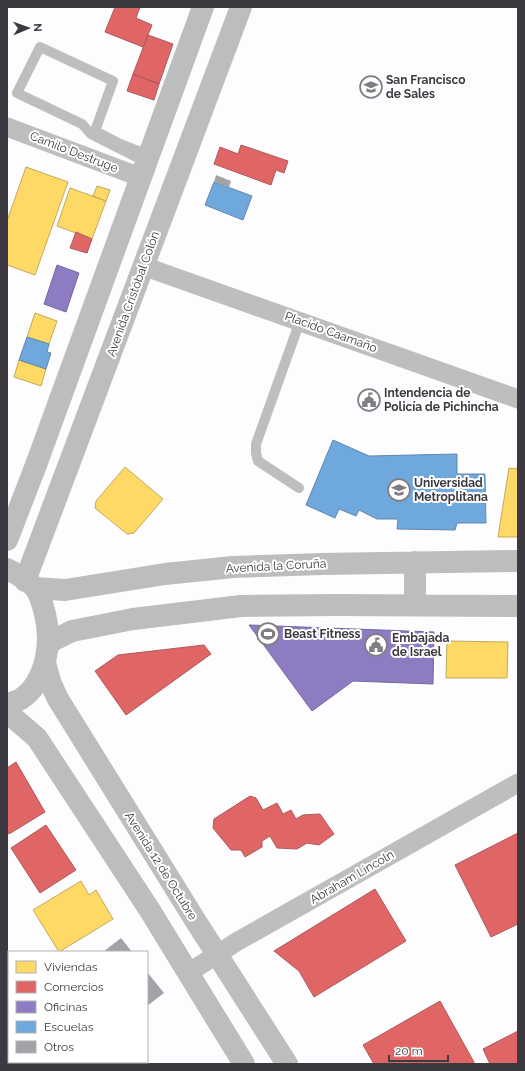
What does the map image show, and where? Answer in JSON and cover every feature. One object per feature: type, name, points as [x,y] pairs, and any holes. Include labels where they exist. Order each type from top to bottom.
[{"type":"main road","points":[[7,540],[34,471],[203,7]]},
{"type":"main road","name":"Avenida Cristóbal Colón","points":[[30,584],[143,266],[241,7]]},
{"type":"main road","name":"Avenida la Coruña","points":[[30,584],[65,590],[165,574],[233,567],[518,561]]},
{"type":"main road","points":[[415,562],[416,605]]},
{"type":"main road","points":[[7,569],[30,584]]},
{"type":"main road","name":"Avenida 12 de Octubre","points":[[30,584],[43,605],[47,623],[47,653],[51,684],[58,699],[217,955],[287,1064]]},
{"type":"main road","points":[[7,705],[21,699],[32,688],[47,653],[72,631],[132,619],[241,606],[518,606]]},
{"type":"main road","points":[[7,712],[37,738],[149,909],[244,1064]]},
{"type":"street","name":"Camilo Destruge","points":[[7,127],[145,165]]},
{"type":"street","name":"Placido Caamaño","points":[[143,266],[518,399]]},
{"type":"street","name":"Abraham Lincoln","points":[[188,973],[518,783]]},
{"type":"lane","points":[[40,47],[113,81],[95,131],[145,165],[91,134],[82,124],[17,93],[40,47]]},
{"type":"lane","points":[[299,488],[258,461],[256,444],[300,321]]},
{"type":"building: Viviendas","points":[[26,167],[68,182],[35,275],[7,265],[7,221]]},
{"type":"building: Viviendas","points":[[97,186],[110,190],[106,201],[93,196]]},
{"type":"building: Viviendas","points":[[70,188],[106,201],[92,239],[57,226]]},
{"type":"building: Viviendas","points":[[35,313],[57,321],[49,344],[27,337]]},
{"type":"building: Viviendas","points":[[19,360],[46,369],[41,386],[14,377]]},
{"type":"building: Viviendas","points":[[518,460],[518,537],[498,537],[509,468],[517,469]]},
{"type":"building: Viviendas","points":[[125,467],[163,499],[134,533],[127,534],[95,508],[96,501]]},
{"type":"building: Viviendas","points":[[447,641],[508,642],[507,678],[446,678]]},
{"type":"building: Viviendas","points":[[81,881],[89,895],[96,890],[113,919],[58,951],[33,910]]},
{"type":"building: Comercios","points":[[115,7],[140,7],[136,18],[152,25],[143,47],[105,32]]},
{"type":"building: Comercios","points":[[148,35],[173,44],[159,84],[133,74]]},
{"type":"building: Comercios","points":[[133,74],[159,84],[154,100],[127,91]]},
{"type":"building: Comercios","points":[[241,145],[288,161],[284,173],[276,170],[271,185],[214,164],[220,147],[238,154]]},
{"type":"building: Comercios","points":[[76,232],[92,239],[87,253],[70,248]]},
{"type":"building: Comercios","points":[[204,645],[211,654],[126,715],[95,671],[118,655]]},
{"type":"building: Comercios","points":[[16,762],[45,812],[9,834],[7,831],[7,768]]},
{"type":"building: Comercios","points":[[250,796],[256,798],[263,810],[277,803],[283,814],[291,810],[296,819],[303,815],[320,814],[334,834],[319,845],[307,843],[297,849],[277,848],[270,836],[262,841],[262,847],[245,857],[241,850],[231,850],[213,828],[214,819]]},
{"type":"building: Comercios","points":[[46,825],[76,870],[40,893],[11,848]]},
{"type":"building: Comercios","points":[[518,833],[518,924],[491,937],[455,865]]},
{"type":"building: Comercios","points":[[375,889],[406,941],[314,997],[299,971],[274,951]]},
{"type":"building: Comercios","points":[[440,1001],[475,1064],[374,1064],[363,1045]]},
{"type":"building: Comercios","points":[[518,1031],[518,1064],[490,1064],[483,1049]]},
{"type":"building: Oficinas","points":[[57,265],[79,273],[66,312],[44,304]]},
{"type":"building: Oficinas","points":[[249,625],[434,632],[433,684],[353,681],[312,711]]},
{"type":"building: Escuelas","points":[[214,182],[252,196],[243,220],[205,205]]},
{"type":"building: Escuelas","points":[[27,337],[49,344],[47,352],[51,353],[46,369],[19,360]]},
{"type":"building: Escuelas","name":"Universidad Metroplitana","points":[[333,440],[369,456],[457,454],[457,474],[485,474],[486,523],[457,523],[455,530],[397,529],[398,519],[377,519],[359,510],[356,516],[339,509],[335,518],[306,505]]},
{"type":"building: Otros","points":[[216,175],[231,181],[229,187],[214,182]]},
{"type":"building: Otros","points":[[121,938],[131,951],[104,951]]},
{"type":"building: Otros","points":[[148,973],[164,993],[148,1005]]},
{"type":"place","name":"San Francisco de Sales","points":[[371,87]]},
{"type":"place","name":"Intendencia de Policía de Pichincha","points":[[369,400]]},
{"type":"place","name":"Universidad Metroplitana","points":[[399,490]]},
{"type":"place","name":"Beast Fitness","points":[[268,634]]},
{"type":"place","name":"Embajada de Israel","points":[[376,645]]}]
